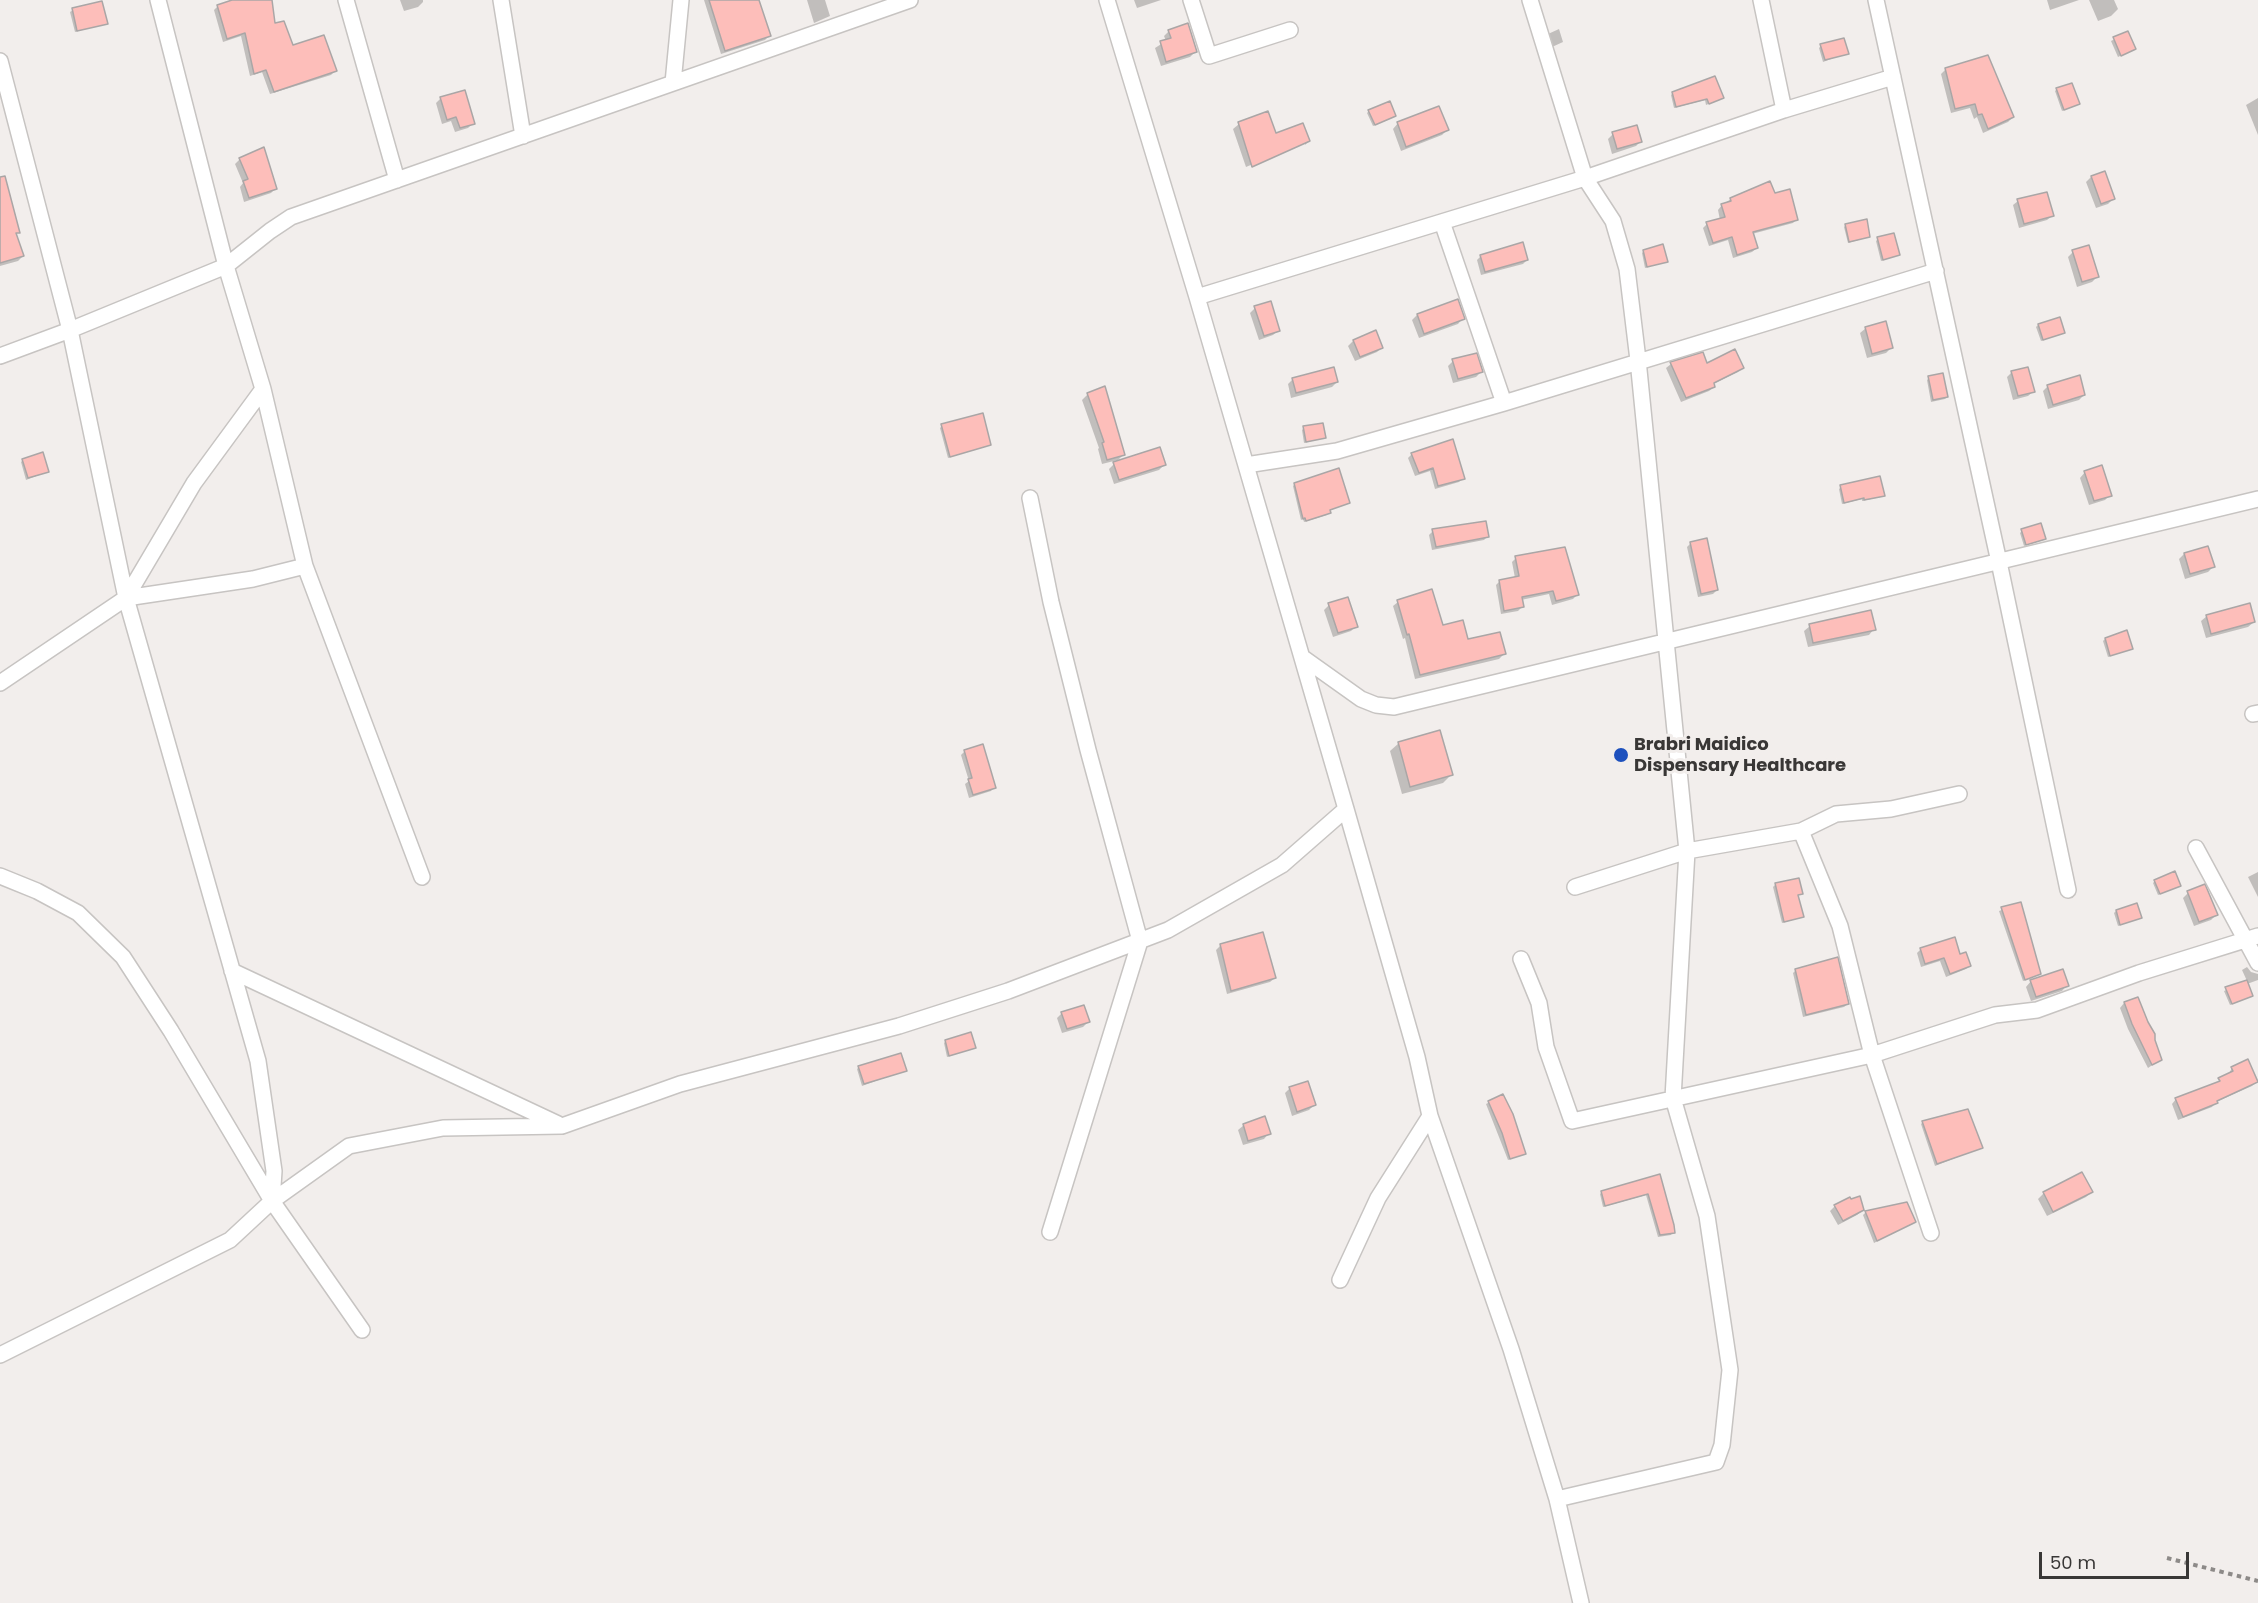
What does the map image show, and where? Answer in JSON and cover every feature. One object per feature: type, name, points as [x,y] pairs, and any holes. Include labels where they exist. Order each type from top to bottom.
[{"type":"street","points":[[158,0],[226,266],[263,389],[304,566],[422,876]]},
{"type":"street","points":[[346,0],[397,180]]},
{"type":"street","points":[[501,0],[523,136]]},
{"type":"street","points":[[673,83],[681,0]]},
{"type":"street","points":[[0,356],[226,266],[291,217],[910,0]]},
{"type":"street","points":[[1107,0],[1197,297],[1418,1057],[1430,1116],[1511,1349],[1557,1499],[1581,1603]]},
{"type":"street","points":[[1191,0],[1209,56],[1290,30]]},
{"type":"street","points":[[1530,0],[1585,178],[1613,221],[1627,269],[1687,851],[1673,1098],[1707,1216],[1730,1370],[1722,1445],[1716,1462],[1557,1499]]},
{"type":"street","points":[[1761,0],[1784,110]]},
{"type":"street","points":[[1876,0],[2000,562],[2068,890]]},
{"type":"street","points":[[0,61],[70,330],[126,598],[258,1061],[274,1171],[272,1201]]},
{"type":"street","points":[[1197,297],[1585,178],[1784,110],[1893,77]]},
{"type":"street","points":[[1442,222],[1504,403]]},
{"type":"street","points":[[1246,465],[1337,451],[1504,403],[1638,360],[1936,271]]},
{"type":"street","points":[[0,683],[126,598],[194,483],[263,389]]},
{"type":"street","points":[[1030,498],[1051,602],[1140,941],[1050,1232]]},
{"type":"street","points":[[1302,657],[1361,699],[1376,705],[1394,707],[2258,499]]},
{"type":"street","points":[[126,598],[253,579],[304,566]]},
{"type":"street","points":[[1575,887],[1687,851],[1801,831],[1836,814],[1891,809],[1959,794]]},
{"type":"street","points":[[0,1355],[230,1240],[272,1201],[349,1146],[443,1128],[562,1126],[680,1084],[899,1026],[1008,991],[1168,930],[1282,865],[1346,809]]},
{"type":"street","points":[[1801,831],[1840,926],[1872,1055],[1931,1233]]},
{"type":"street","points":[[2196,848],[2252,938],[2258,963]]},
{"type":"street","points":[[0,876],[37,891],[78,913],[123,957],[171,1031],[272,1201],[362,1330]]},
{"type":"street","points":[[1521,959],[1539,1003],[1546,1047],[1572,1121],[1872,1055],[1995,1015],[2037,1010],[2139,973],[2252,938]]},
{"type":"street","points":[[232,971],[562,1126]]},
{"type":"street","points":[[1340,1280],[1378,1198],[1430,1116]]},
{"type":"path","points":[[2167,1558],[2258,1581]]},
{"type":"building","points":[[232,0],[272,0],[275,23],[284,21],[293,45],[324,35],[337,71],[274,92],[266,70],[254,74],[245,33],[227,39],[217,5]]},
{"type":"building","points":[[709,0],[759,0],[771,36],[725,51]]},
{"type":"building","points":[[102,1],[108,24],[77,31],[72,8]]},
{"type":"building","points":[[1188,23],[1197,52],[1166,62],[1160,41],[1171,38],[1168,30]]},
{"type":"building","points":[[2128,31],[2136,49],[2121,56],[2113,37]]},
{"type":"building","points":[[1844,38],[1849,54],[1825,60],[1820,44]]},
{"type":"building","points":[[1988,55],[2014,117],[1988,129],[1982,114],[1978,115],[1975,104],[1955,109],[1945,68]]},
{"type":"building","points":[[1715,76],[1724,98],[1709,104],[1707,99],[1676,107],[1672,92]]},
{"type":"building","points":[[2072,83],[2080,104],[2064,110],[2056,88]]},
{"type":"building","points":[[465,90],[475,124],[460,128],[456,117],[447,120],[440,97]]},
{"type":"building","points":[[1390,101],[1396,116],[1375,125],[1368,110]]},
{"type":"building","points":[[1439,106],[1449,130],[1406,147],[1397,122]]},
{"type":"building","points":[[1268,111],[1276,133],[1303,123],[1310,141],[1252,167],[1238,122]]},
{"type":"building","points":[[1637,125],[1642,142],[1617,149],[1612,132]]},
{"type":"building","points":[[264,147],[277,189],[249,198],[243,181],[248,179],[239,158]]},
{"type":"building","points":[[2105,171],[2115,199],[2101,204],[2091,176]]},
{"type":"building","points":[[5,176],[20,233],[16,233],[24,256],[0,263],[0,177]]},
{"type":"building","points":[[1770,181],[1775,193],[1790,189],[1798,220],[1753,232],[1758,248],[1737,255],[1732,237],[1713,243],[1706,222],[1725,217],[1721,204]]},
{"type":"building","points":[[2047,192],[2054,216],[2024,224],[2017,199]]},
{"type":"building","points":[[1867,219],[1870,237],[1849,242],[1845,224]]},
{"type":"building","points":[[1894,233],[1900,255],[1883,260],[1877,237]]},
{"type":"building","points":[[1523,242],[1528,260],[1485,272],[1480,255]]},
{"type":"building","points":[[1663,244],[1668,262],[1647,267],[1643,250]]},
{"type":"building","points":[[2089,245],[2099,277],[2082,282],[2072,250]]},
{"type":"building","points":[[1458,299],[1465,319],[1424,334],[1417,314]]},
{"type":"building","points":[[1271,301],[1280,331],[1264,336],[1254,306]]},
{"type":"building","points":[[2060,317],[2065,333],[2043,340],[2038,324]]},
{"type":"building","points":[[1886,321],[1893,348],[1872,354],[1865,327]]},
{"type":"building","points":[[1376,330],[1383,348],[1360,357],[1353,340]]},
{"type":"building","points":[[1735,349],[1744,368],[1714,383],[1715,387],[1686,398],[1670,362],[1703,352],[1707,363]]},
{"type":"building","points":[[1477,353],[1483,372],[1458,379],[1452,359]]},
{"type":"building","points":[[1334,367],[1338,382],[1296,393],[1292,378]]},
{"type":"building","points":[[2028,367],[2035,392],[2018,396],[2011,371]]},
{"type":"building","points":[[1943,373],[1948,397],[1933,400],[1928,376]]},
{"type":"building","points":[[2080,375],[2085,395],[2053,405],[2047,385]]},
{"type":"building","points":[[1105,386],[1125,455],[1107,460],[1102,443],[1104,442],[1087,393]]},
{"type":"building","points":[[983,413],[991,445],[950,457],[941,424]]},
{"type":"building","points":[[1323,423],[1326,438],[1306,442],[1303,426]]},
{"type":"building","points":[[1453,439],[1465,479],[1438,486],[1433,468],[1419,473],[1411,453]]},
{"type":"building","points":[[1160,447],[1166,465],[1119,480],[1113,462]]},
{"type":"building","points":[[43,452],[49,472],[28,478],[22,459]]},
{"type":"building","points":[[2102,465],[2112,496],[2094,501],[2084,471]]},
{"type":"building","points":[[1339,468],[1350,503],[1330,510],[1331,513],[1306,521],[1305,518],[1303,519],[1294,483]]},
{"type":"building","points":[[1880,476],[1885,496],[1844,503],[1840,485]]},
{"type":"building","points":[[1486,521],[1489,537],[1436,547],[1432,529]]},
{"type":"building","points":[[2041,523],[2046,539],[2026,545],[2021,529]]},
{"type":"building","points":[[1707,538],[1718,590],[1701,594],[1690,542]]},
{"type":"building","points":[[2208,546],[2215,567],[2190,574],[2184,553]]},
{"type":"building","points":[[1565,547],[1579,595],[1556,601],[1553,591],[1522,597],[1524,607],[1504,611],[1499,580],[1519,576],[1515,556]]},
{"type":"building","points":[[1432,589],[1443,625],[1463,620],[1468,639],[1500,632],[1506,654],[1420,675],[1397,600]]},
{"type":"building","points":[[1348,597],[1358,627],[1338,633],[1328,603]]},
{"type":"building","points":[[2250,603],[2255,622],[2211,634],[2206,615]]},
{"type":"building","points":[[1871,610],[1876,630],[1813,643],[1809,624]]},
{"type":"building","points":[[2127,630],[2133,649],[2110,656],[2105,638]]},
{"type":"building","points":[[1440,730],[1453,775],[1410,787],[1398,742]]},
{"type":"building","points":[[983,744],[996,788],[973,795],[968,779],[972,778],[964,750]]},
{"type":"building","points":[[2175,871],[2181,886],[2160,894],[2154,880]]},
{"type":"building","points":[[1799,878],[1803,894],[1798,895],[1804,917],[1784,922],[1775,883]]},
{"type":"building","points":[[2205,884],[2218,915],[2199,922],[2187,891]]},
{"type":"building","points":[[2021,902],[2041,974],[2025,980],[2001,907]]},
{"type":"building","points":[[2137,903],[2142,918],[2120,925],[2116,910]]},
{"type":"building","points":[[1263,932],[1276,978],[1231,991],[1220,944]]},
{"type":"building","points":[[1955,937],[1960,954],[1966,952],[1971,966],[1950,974],[1944,958],[1925,964],[1920,948]]},
{"type":"building","points":[[1838,957],[1849,1004],[1806,1015],[1795,969]]},
{"type":"building","points":[[2063,969],[2069,986],[2036,997],[2030,980]]},
{"type":"building","points":[[2247,980],[2253,996],[2232,1004],[2225,987]]},
{"type":"building","points":[[2138,997],[2155,1034],[2162,1060],[2152,1065],[2124,1002]]},
{"type":"building","points":[[1084,1005],[1090,1022],[1067,1029],[1061,1012]]},
{"type":"building","points":[[971,1032],[976,1048],[949,1056],[945,1040]]},
{"type":"building","points":[[901,1053],[907,1071],[864,1084],[858,1066]]},
{"type":"building","points":[[2248,1059],[2258,1082],[2217,1101],[2218,1103],[2183,1117],[2175,1098],[2220,1081],[2218,1078],[2233,1071],[2231,1067]]},
{"type":"building","points":[[1308,1081],[1316,1105],[1297,1112],[1289,1087]]},
{"type":"building","points":[[1503,1094],[1513,1114],[1526,1154],[1510,1159],[1488,1101]]},
{"type":"building","points":[[1968,1109],[1983,1148],[1937,1164],[1922,1121]]},
{"type":"building","points":[[1265,1116],[1271,1134],[1248,1141],[1243,1124]]},
{"type":"building","points":[[2082,1172],[2093,1192],[2053,1212],[2043,1192]]},
{"type":"building","points":[[1660,1174],[1675,1233],[1660,1235],[1648,1194],[1605,1206],[1601,1191]]},
{"type":"building","points":[[1860,1196],[1864,1210],[1843,1221],[1834,1205],[1850,1197],[1851,1199]]},
{"type":"building","points":[[1907,1202],[1916,1222],[1877,1241],[1865,1211]]},
{"type":"place","name":"Brabri Maidico Dispensary Healthcare","points":[[1621,755]]}]
